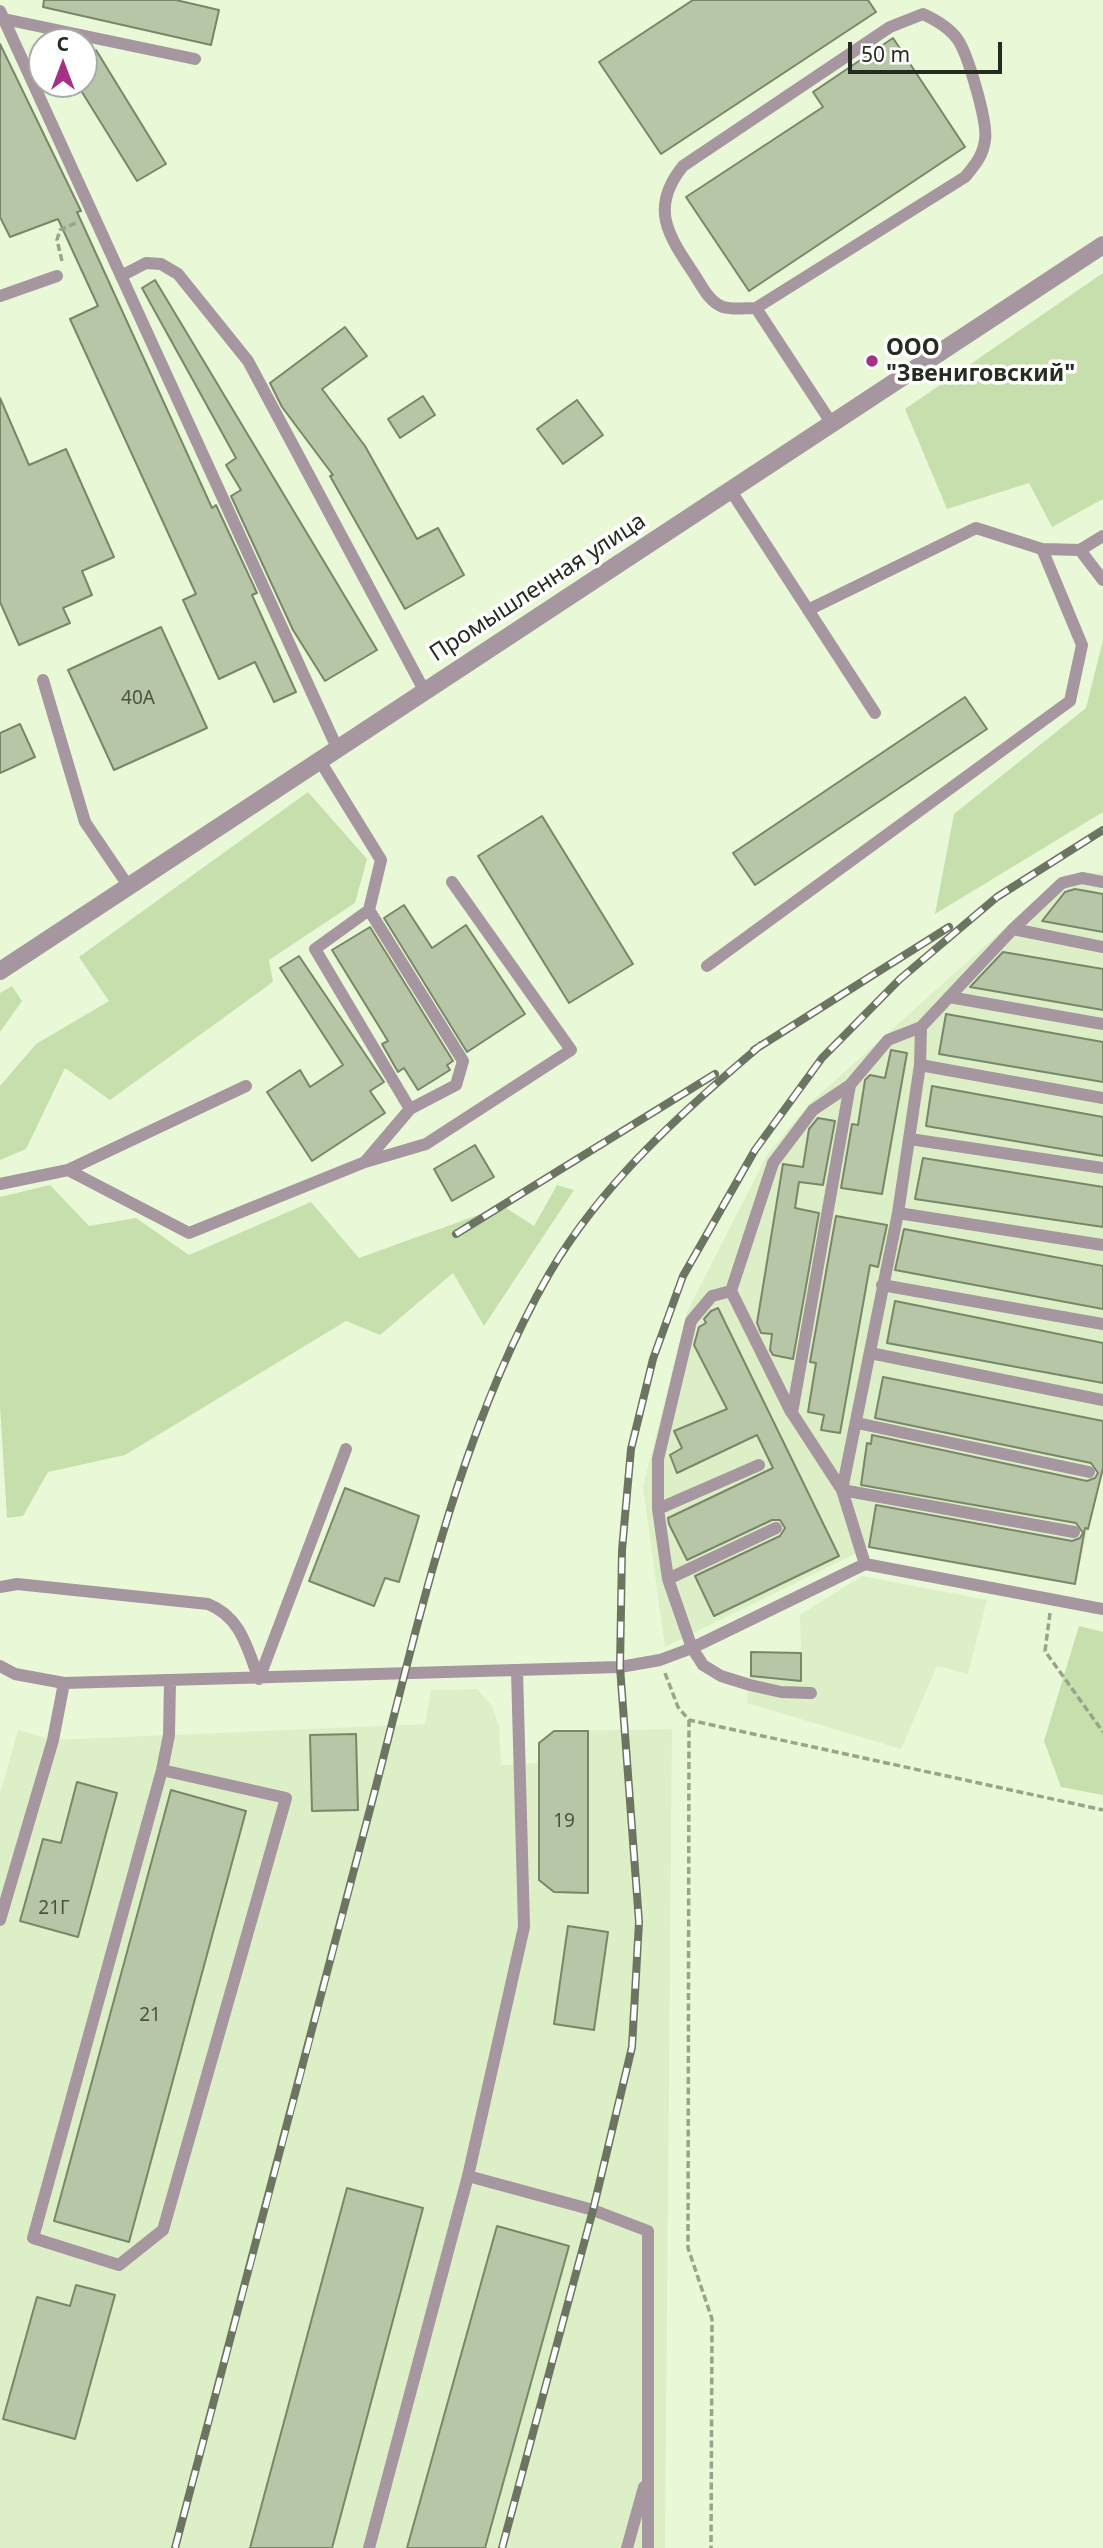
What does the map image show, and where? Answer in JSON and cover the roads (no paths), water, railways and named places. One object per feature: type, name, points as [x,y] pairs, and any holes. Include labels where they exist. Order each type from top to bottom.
[{"type":"street","name":"Промышленная улица","points":[[0,971],[1103,245]]},
{"type":"lane","points":[[923,14],[939,22],[958,40],[973,76],[986,137],[979,162],[965,177],[756,308],[721,306],[710,298],[673,243],[665,222],[664,200],[671,180],[683,166],[890,27],[923,14]]},
{"type":"lane","points":[[2,15],[195,59]]},
{"type":"lane","points":[[2,15],[338,750]]},
{"type":"lane","points":[[121,276],[146,263],[161,264],[178,274],[248,361],[425,692]]},
{"type":"lane","points":[[0,296],[57,276]]},
{"type":"lane","points":[[756,308],[832,424]]},
{"type":"lane","points":[[731,491],[874,713]]},
{"type":"lane","points":[[808,610],[976,528],[1041,549],[1080,550],[1103,536]]},
{"type":"lane","points":[[707,966],[1070,701],[1082,645],[1041,549]]},
{"type":"lane","points":[[1080,550],[1103,580]]},
{"type":"lane","points":[[43,680],[85,822],[129,887]]},
{"type":"lane","points":[[320,761],[381,860],[369,910],[315,949],[410,1109]]},
{"type":"lane","points":[[865,1564],[842,1490],[792,1413],[731,1291],[773,1163],[813,1110],[850,1085],[888,1040],[921,1027],[1013,929],[1062,883],[1082,878],[1103,881]]},
{"type":"lane","points":[[68,1170],[189,1233],[365,1162],[426,1144],[571,1050],[452,882]]},
{"type":"lane","points":[[365,1162],[410,1109],[456,1085],[463,1061],[369,910]]},
{"type":"lane","points":[[1013,929],[1103,947]]},
{"type":"lane","points":[[949,997],[1103,1024]]},
{"type":"lane","points":[[842,1490],[898,1213],[920,1065],[921,1027]]},
{"type":"lane","points":[[920,1065],[1103,1098]]},
{"type":"lane","points":[[792,1413],[850,1085]]},
{"type":"lane","points":[[0,1184],[68,1170],[246,1086]]},
{"type":"lane","points":[[910,1139],[1103,1168]]},
{"type":"lane","points":[[898,1213],[1103,1245]]},
{"type":"lane","points":[[882,1285],[1103,1324]]},
{"type":"lane","points":[[731,1291],[712,1296],[691,1321],[658,1459],[658,1510],[668,1579],[692,1648],[703,1665],[720,1676],[781,1692],[810,1693]]},
{"type":"lane","points":[[870,1353],[1103,1400]]},
{"type":"lane","points":[[857,1423],[1089,1472]]},
{"type":"lane","points":[[259,1679],[346,1449]]},
{"type":"lane","points":[[658,1510],[759,1465]]},
{"type":"lane","points":[[842,1490],[1074,1532]]},
{"type":"lane","points":[[668,1579],[776,1528]]},
{"type":"lane","points":[[0,1666],[27,1677],[64,1684],[620,1667],[660,1660],[692,1648],[865,1564],[1103,1609]]},
{"type":"lane","points":[[0,1587],[17,1584],[208,1604],[225,1611],[238,1625],[259,1679]]},
{"type":"lane","points":[[369,2548],[468,2176],[524,1927],[517,1671]]},
{"type":"lane","points":[[162,1770],[286,1798],[163,2230],[119,2265],[33,2238],[162,1770],[169,1735],[170,1681]]},
{"type":"lane","points":[[0,1920],[53,1740],[64,1684]]},
{"type":"lane","points":[[468,2176],[593,2210],[648,2231],[648,2548]]},
{"type":"lane","points":[[627,2548],[648,2473]]},
{"type":"railway","points":[[502,2548],[593,2210],[632,2047],[639,1922],[620,1667],[622,1550],[631,1449],[653,1359],[683,1276],[755,1150],[822,1058],[900,979],[997,897],[1103,830]]},
{"type":"railway","points":[[754,1050],[949,927]]},
{"type":"railway","points":[[175,2548],[422,1606],[463,1469],[488,1402],[516,1337],[549,1274],[593,1209],[645,1150],[761,1045]]},
{"type":"railway","points":[[456,1234],[715,1074]]},
{"type":"place","name":"ООО \"Звениговский\"","points":[[872,361]]}]
